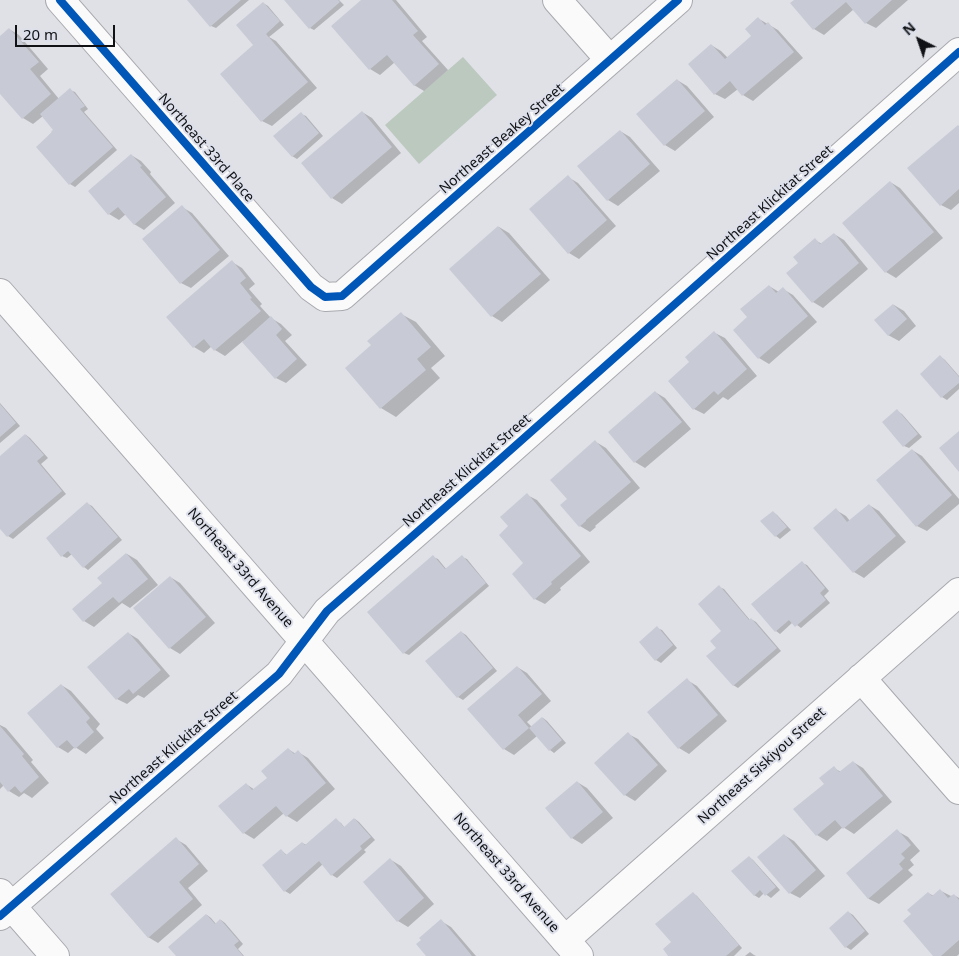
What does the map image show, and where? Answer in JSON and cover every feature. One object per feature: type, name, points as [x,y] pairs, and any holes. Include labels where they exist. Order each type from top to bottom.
[{"type":"street","name":"Northeast 33rd Place","points":[[60,0],[311,287],[325,298],[342,296]]},
{"type":"street","points":[[557,0],[610,60]]},
{"type":"street","name":"Northeast Beakey Street","points":[[342,296],[678,0]]},
{"type":"street","name":"Northeast Klickitat Street","points":[[4,905],[279,674],[327,611],[959,52]]},
{"type":"street","name":"Northeast 33rd Avenue","points":[[0,293],[572,948]]},
{"type":"street","name":"Northeast Siskiyou Street","points":[[572,948],[861,678],[959,592]]},
{"type":"street","points":[[861,678],[959,790]]},
{"type":"street","points":[[4,905],[55,956]]},
{"type":"shaded area","points":[[463,57],[497,95],[419,164],[385,125]]},
{"type":"building","points":[[187,0],[241,0],[210,27]]},
{"type":"building","points":[[284,0],[338,0],[340,2],[309,29]]},
{"type":"building","points":[[361,0],[392,0],[418,31],[413,35],[439,64],[414,86],[387,55],[369,70],[331,26]]},
{"type":"building","points":[[794,0],[892,0],[865,24],[846,2],[813,30],[790,3]]},
{"type":"building","points":[[263,2],[280,21],[266,34],[308,82],[261,122],[220,74],[253,45],[236,25]]},
{"type":"building","points":[[758,17],[765,25],[768,22],[794,52],[742,96],[730,81],[714,95],[688,64],[711,44],[725,59],[751,36],[745,29]]},
{"type":"building","points":[[9,28],[39,62],[30,69],[51,94],[22,119],[0,94],[0,36]]},
{"type":"building","points":[[677,79],[705,111],[664,146],[636,114]]},
{"type":"building","points":[[70,88],[85,106],[80,109],[113,147],[69,185],[36,147],[53,130],[40,114]]},
{"type":"building","points":[[362,111],[392,147],[331,199],[301,163]]},
{"type":"building","points":[[301,112],[319,133],[292,157],[273,136]]},
{"type":"building","points":[[958,125],[959,189],[940,206],[907,168]]},
{"type":"building","points":[[620,130],[650,164],[607,201],[577,166]]},
{"type":"building","points":[[131,154],[166,197],[134,225],[118,207],[108,215],[88,191]]},
{"type":"building","points":[[568,175],[607,220],[568,254],[529,209]]},
{"type":"building","points":[[890,181],[934,232],[885,273],[842,223]]},
{"type":"building","points":[[182,205],[220,250],[180,284],[142,239]]},
{"type":"building","points":[[498,226],[541,274],[491,317],[449,269]]},
{"type":"building","points":[[834,233],[859,263],[812,303],[786,273],[798,263],[793,257],[815,238],[820,244]]},
{"type":"building","points":[[232,260],[246,278],[240,283],[252,298],[250,299],[261,311],[214,351],[204,339],[193,348],[166,317]]},
{"type":"building","points":[[769,285],[776,293],[783,287],[808,316],[758,359],[733,330],[747,317],[740,309]]},
{"type":"building","points":[[893,304],[907,319],[888,336],[874,320]]},
{"type":"building","points":[[401,312],[431,347],[417,359],[426,370],[380,409],[345,368],[371,345],[367,341]]},
{"type":"building","points":[[271,316],[282,329],[276,335],[297,359],[275,379],[242,342]]},
{"type":"building","points":[[714,331],[747,369],[718,395],[714,391],[693,410],[668,381],[689,362],[685,357]]},
{"type":"building","points":[[940,355],[959,377],[959,383],[941,398],[920,374]]},
{"type":"building","points":[[655,391],[682,422],[634,463],[608,432]]},
{"type":"building","points":[[0,404],[16,423],[0,437]]},
{"type":"building","points":[[897,409],[918,434],[903,447],[882,422]]},
{"type":"building","points":[[959,431],[959,472],[939,448]]},
{"type":"building","points":[[25,434],[44,455],[37,461],[62,491],[7,537],[0,529],[0,456]]},
{"type":"building","points":[[595,440],[631,482],[579,527],[560,505],[567,499],[550,480]]},
{"type":"building","points":[[912,449],[952,495],[916,527],[876,480]]},
{"type":"building","points":[[527,493],[581,556],[551,582],[552,584],[534,600],[512,574],[523,563],[499,535],[508,526],[500,517]]},
{"type":"building","points":[[87,502],[118,537],[83,568],[68,551],[61,557],[46,538]]},
{"type":"building","points":[[869,504],[896,536],[853,573],[813,528],[836,508],[847,522]]},
{"type":"building","points":[[773,511],[787,527],[775,537],[760,521]]},
{"type":"building","points":[[126,553],[148,579],[119,603],[113,597],[83,622],[72,609],[102,583],[97,578]]},
{"type":"building","points":[[433,555],[445,569],[462,555],[486,583],[403,654],[367,612]]},
{"type":"building","points":[[802,561],[825,588],[820,593],[826,600],[795,627],[789,620],[775,632],[751,604]]},
{"type":"building","points":[[170,576],[206,617],[169,649],[133,608]]},
{"type":"building","points":[[719,585],[749,620],[751,618],[777,648],[733,686],[706,656],[716,648],[710,641],[721,631],[698,604]]},
{"type":"building","points":[[657,626],[673,645],[655,661],[639,642]]},
{"type":"building","points":[[461,631],[493,668],[457,698],[425,661]]},
{"type":"building","points":[[128,632],[161,670],[133,694],[129,689],[116,700],[87,667]]},
{"type":"building","points":[[517,666],[542,694],[518,715],[529,728],[503,750],[467,709]]},
{"type":"building","points":[[687,678],[718,715],[678,749],[647,712]]},
{"type":"building","points":[[61,684],[90,718],[86,722],[94,732],[75,749],[67,740],[57,748],[27,713]]},
{"type":"building","points":[[542,717],[562,740],[549,751],[529,728]]},
{"type":"building","points":[[0,726],[24,754],[22,756],[39,777],[21,793],[15,786],[8,792],[0,782]]},
{"type":"building","points":[[628,732],[658,765],[624,796],[594,763]]},
{"type":"building","points":[[288,748],[294,754],[298,750],[326,783],[286,817],[276,806],[243,834],[218,806],[246,783],[252,790],[267,778],[261,771]]},
{"type":"building","points":[[853,761],[883,796],[843,829],[835,820],[816,836],[793,809],[824,784],[819,778],[834,766],[839,772]]},
{"type":"building","points":[[577,781],[603,812],[571,839],[545,808]]},
{"type":"building","points":[[336,818],[344,827],[354,818],[371,837],[360,846],[362,849],[331,876],[319,861],[284,892],[262,865],[281,849],[286,855],[302,842],[305,845]]},
{"type":"building","points":[[897,829],[911,845],[901,854],[905,858],[899,864],[903,869],[868,899],[846,873]]},
{"type":"building","points":[[784,834],[816,870],[789,894],[757,857]]},
{"type":"building","points":[[176,837],[199,864],[179,882],[193,899],[148,938],[110,894]]},
{"type":"building","points":[[749,856],[776,887],[765,896],[760,890],[754,896],[731,871]]},
{"type":"building","points":[[390,858],[424,898],[397,922],[363,882]]},
{"type":"building","points":[[940,889],[948,898],[954,894],[959,900],[959,940],[941,956],[933,956],[903,921],[911,914],[907,910],[928,892],[932,896]]},
{"type":"building","points":[[693,892],[739,945],[726,956],[668,956],[663,949],[671,942],[655,924]]},
{"type":"building","points":[[848,911],[865,931],[845,948],[829,928]]},
{"type":"building","points":[[206,914],[215,924],[220,919],[239,941],[234,945],[243,956],[176,956],[168,947]]},
{"type":"building","points":[[441,919],[472,956],[426,956],[416,944],[421,940],[419,938]]},
{"type":"cycle path","points":[[60,0],[311,287],[325,297],[342,296],[678,0]]},
{"type":"cycle path","points":[[0,916],[279,674],[327,611],[959,52]]}]
